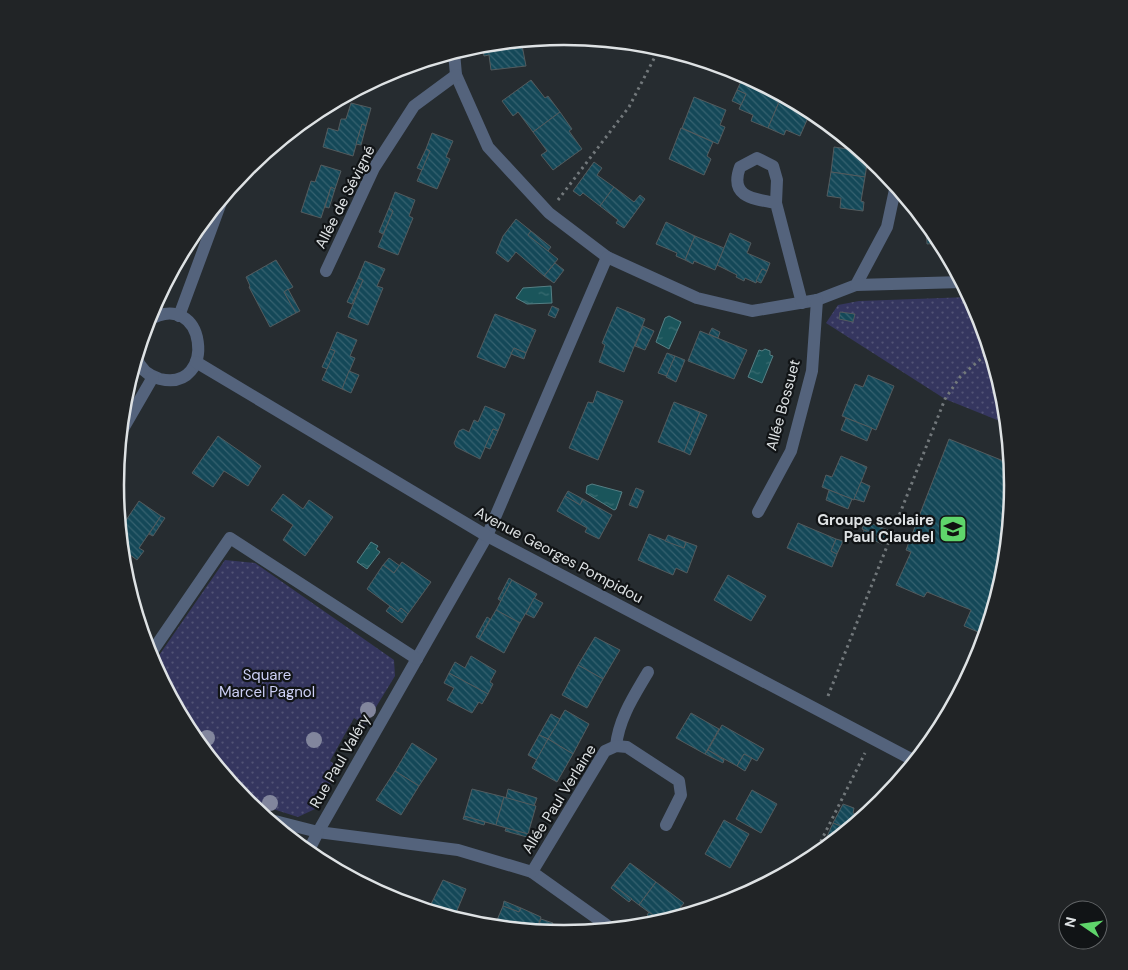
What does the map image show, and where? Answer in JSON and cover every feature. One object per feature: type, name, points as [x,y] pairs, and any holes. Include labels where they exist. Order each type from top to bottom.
[{"type":"street","points":[[455,59],[456,75],[488,147],[549,212],[607,257],[706,300],[752,311],[817,300],[856,285],[955,282]]},
{"type":"street","name":"Allée de Sévigné","points":[[326,271],[374,168],[414,106],[456,75]]},
{"type":"street","points":[[856,285],[887,227],[894,194]]},
{"type":"street","points":[[776,203],[802,303]]},
{"type":"street","points":[[179,316],[216,216]]},
{"type":"street","name":"Rue Paul Valéry","points":[[600,923],[532,872],[458,850],[318,832],[487,536],[607,257]]},
{"type":"street","name":"Allée Bossuet","points":[[758,512],[791,451],[812,371],[817,300]]},
{"type":"street","points":[[141,365],[153,377],[163,380],[184,376],[196,362],[200,349],[194,328],[179,316],[166,314],[158,316]]},
{"type":"street","name":"Avenue Georges Pompidou","points":[[196,362],[487,536],[909,758]]},
{"type":"street","points":[[129,418],[153,377]]},
{"type":"street","points":[[155,647],[230,538],[417,659]]},
{"type":"street","name":"Allée Paul Verlaine","points":[[616,746],[618,730],[626,711],[648,672]]},
{"type":"street","name":"Allée Paul Verlaine","points":[[532,872],[605,751],[616,746],[627,748],[679,781],[681,795],[666,825]]},
{"type":"street","points":[[282,823],[318,832],[312,845]]},
{"type":"path","points":[[549,212],[629,108],[656,55]]},
{"type":"path","points":[[821,713],[945,400],[960,377],[984,355]]},
{"type":"path","points":[[820,842],[872,740]]},
{"type":"green space","points":[[962,297],[981,344],[996,399],[999,421],[945,399],[826,323],[838,305],[859,301]]},
{"type":"green space","name":"Square Marcel Pagnol","points":[[225,560],[255,563],[394,660],[395,676],[365,725],[354,718],[330,761],[340,768],[315,809],[298,817],[263,806],[233,775],[198,729],[169,680],[158,656]]},
{"type":"water","points":[[551,286],[552,303],[527,304],[516,298],[523,288]]},
{"type":"water","points":[[669,316],[681,322],[669,349],[656,342],[665,318]]},
{"type":"water","points":[[765,349],[770,351],[770,355],[773,356],[762,383],[748,377],[759,350]]},
{"type":"water","points":[[592,484],[622,492],[616,509],[614,510],[586,493],[587,486]]},
{"type":"water","points":[[371,542],[378,546],[376,549],[380,552],[367,569],[357,562]]},
{"type":"building","points":[[522,47],[526,66],[491,70],[489,55],[484,56],[483,52]]},
{"type":"building","points":[[531,80],[545,98],[548,96],[560,112],[533,132],[518,112],[513,116],[502,101]]},
{"type":"building","points":[[741,82],[779,101],[768,128],[751,121],[753,115],[739,109],[746,94],[737,90]]},
{"type":"building","points":[[737,90],[746,94],[741,105],[732,101]]},
{"type":"building","points":[[694,97],[726,110],[720,125],[725,127],[718,144],[682,128]]},
{"type":"building","points":[[779,101],[808,119],[800,136],[786,130],[784,135],[768,128]]},
{"type":"building","points":[[351,103],[371,108],[366,126],[362,124],[353,156],[323,147],[328,128],[338,131],[341,119],[346,119]]},
{"type":"building","points":[[560,112],[572,129],[569,131],[582,149],[553,170],[541,155],[547,151],[533,132]]},
{"type":"building","points":[[362,124],[366,126],[361,145],[356,144]]},
{"type":"building","points":[[681,128],[713,142],[707,156],[711,159],[704,175],[669,159]]},
{"type":"building","points":[[432,133],[453,141],[446,157],[450,159],[437,189],[417,181],[430,151],[426,149]]},
{"type":"building","points":[[834,147],[848,149],[867,166],[865,177],[831,172]]},
{"type":"building","points":[[426,149],[430,151],[422,170],[417,168]]},
{"type":"building","points":[[594,162],[602,168],[597,175],[614,187],[600,206],[583,193],[580,196],[573,191]]},
{"type":"building","points":[[321,165],[341,171],[335,189],[331,187],[321,218],[301,212],[311,181],[315,182]]},
{"type":"building","points":[[831,172],[865,177],[861,201],[864,202],[863,211],[840,208],[841,198],[827,196]]},
{"type":"building","points":[[331,187],[335,189],[329,208],[325,207]]},
{"type":"building","points":[[614,187],[634,202],[640,195],[645,199],[624,228],[616,223],[618,220],[600,206]]},
{"type":"building","points":[[395,192],[415,200],[409,216],[413,218],[398,255],[378,247],[393,211],[389,208]]},
{"type":"building","points":[[389,208],[393,211],[383,234],[379,232]]},
{"type":"building","points":[[516,219],[531,231],[528,235],[558,259],[544,276],[516,252],[508,262],[496,253],[503,236]]},
{"type":"building","points":[[666,222],[695,236],[685,260],[676,256],[677,253],[656,244]]},
{"type":"building","points":[[531,231],[551,247],[548,251],[528,235]]},
{"type":"building","points":[[730,233],[751,243],[747,253],[770,263],[767,271],[762,269],[756,283],[745,278],[744,281],[736,277],[737,275],[717,265]]},
{"type":"building","points":[[695,236],[724,248],[715,270],[694,261],[693,264],[685,260]]},
{"type":"building","points":[[927,236],[932,244],[927,244]]},
{"type":"building","points":[[276,260],[293,287],[284,292],[296,313],[270,327],[249,287],[246,277]]},
{"type":"building","points":[[365,261],[385,269],[377,286],[383,288],[368,325],[348,317],[363,280],[358,278]]},
{"type":"building","points":[[555,263],[564,270],[554,283],[544,276]]},
{"type":"building","points":[[762,269],[767,271],[761,283],[756,281]]},
{"type":"building","points":[[358,278],[363,280],[352,304],[347,302]]},
{"type":"building","points":[[288,289],[300,311],[296,313],[284,292]]},
{"type":"building","points":[[552,306],[559,309],[555,318],[548,315]]},
{"type":"building","points":[[617,307],[645,319],[624,372],[599,362],[605,345],[602,343]]},
{"type":"building","points":[[840,312],[855,314],[853,322],[839,319]]},
{"type":"building","points":[[495,314],[536,330],[526,353],[514,348],[505,368],[477,357]]},
{"type":"building","points":[[643,326],[654,331],[645,350],[635,346]]},
{"type":"building","points":[[712,328],[720,332],[718,338],[709,334]]},
{"type":"building","points":[[700,331],[747,350],[734,379],[688,361]]},
{"type":"building","points":[[337,332],[357,340],[350,356],[355,358],[342,389],[322,380],[335,351],[330,349]]},
{"type":"building","points":[[514,348],[526,353],[524,359],[511,354]]},
{"type":"building","points":[[330,349],[335,351],[327,369],[322,367]]},
{"type":"building","points":[[667,353],[675,356],[667,376],[658,373]]},
{"type":"building","points":[[675,356],[685,360],[676,382],[666,377]]},
{"type":"building","points":[[349,371],[359,375],[351,393],[342,389]]},
{"type":"building","points":[[868,375],[894,386],[876,430],[842,416],[855,384],[863,387]]},
{"type":"building","points":[[597,391],[623,401],[598,460],[569,448],[588,402],[593,403]]},
{"type":"building","points":[[674,402],[700,412],[684,452],[658,442]]},
{"type":"building","points":[[485,406],[505,414],[498,431],[493,429],[480,459],[456,447],[454,443],[459,431],[463,429],[469,432],[474,420],[478,422]]},
{"type":"building","points":[[700,412],[707,415],[690,455],[684,452]]},
{"type":"building","points":[[846,418],[872,428],[867,441],[841,430]]},
{"type":"building","points":[[493,429],[498,431],[490,449],[485,447]]},
{"type":"building","points":[[218,436],[261,466],[248,486],[224,471],[213,487],[192,473]]},
{"type":"building","points":[[949,439],[1003,461],[1003,514],[996,571],[979,632],[964,626],[971,610],[927,592],[924,597],[896,585],[911,552],[906,550]]},
{"type":"building","points":[[841,456],[867,467],[854,500],[822,487],[826,475],[832,477]]},
{"type":"building","points":[[861,482],[870,486],[864,502],[854,499]]},
{"type":"building","points":[[636,488],[644,491],[637,508],[629,505]]},
{"type":"building","points":[[829,490],[852,499],[848,509],[826,500]]},
{"type":"building","points":[[568,491],[583,499],[580,505],[565,496]]},
{"type":"building","points":[[283,494],[303,509],[309,500],[333,517],[305,556],[283,540],[293,525],[271,510]]},
{"type":"building","points":[[565,496],[580,505],[583,499],[612,515],[599,539],[585,532],[587,528],[557,511]]},
{"type":"building","points":[[139,501],[161,516],[139,548],[144,551],[137,560],[130,555],[126,521]]},
{"type":"building","points":[[161,516],[165,518],[153,536],[149,534]]},
{"type":"building","points":[[865,521],[888,530],[885,539],[862,529]]},
{"type":"building","points":[[798,523],[836,539],[831,551],[837,554],[832,567],[787,548]]},
{"type":"building","points":[[864,530],[885,539],[882,544],[862,535]]},
{"type":"building","points":[[649,534],[684,548],[686,542],[697,546],[687,573],[676,568],[673,575],[638,560]]},
{"type":"building","points":[[668,535],[686,542],[684,548],[665,541]]},
{"type":"building","points":[[836,539],[843,541],[837,554],[831,551]]},
{"type":"building","points":[[389,558],[400,566],[394,573],[383,565]]},
{"type":"building","points":[[402,562],[431,582],[408,614],[401,608],[398,612],[367,589],[383,565],[394,573]]},
{"type":"building","points":[[728,575],[766,596],[751,621],[714,600]]},
{"type":"building","points":[[509,578],[512,580],[501,601],[498,599]]},
{"type":"building","points":[[512,580],[537,594],[520,623],[496,610]]},
{"type":"building","points":[[534,598],[543,603],[534,618],[526,614]]},
{"type":"building","points":[[390,606],[398,612],[401,608],[408,614],[402,623],[386,611]]},
{"type":"building","points":[[496,610],[520,623],[504,653],[479,639]]},
{"type":"building","points":[[487,617],[490,619],[479,639],[476,637]]},
{"type":"building","points":[[595,637],[620,650],[603,679],[578,665]]},
{"type":"building","points":[[471,656],[496,671],[490,682],[493,684],[488,694],[449,673],[455,662],[465,668]]},
{"type":"building","points":[[578,665],[603,679],[587,708],[562,695]]},
{"type":"building","points":[[449,673],[488,694],[482,704],[479,702],[472,713],[447,700],[454,688],[444,683]]},
{"type":"building","points":[[565,710],[589,724],[573,754],[548,739]]},
{"type":"building","points":[[691,713],[719,729],[705,754],[676,738]]},
{"type":"building","points":[[551,714],[560,719],[548,739],[539,735]]},
{"type":"building","points":[[722,725],[764,749],[757,761],[744,754],[737,766],[708,750]]},
{"type":"building","points":[[539,735],[548,739],[537,760],[528,755]]},
{"type":"building","points":[[548,739],[573,754],[557,782],[532,768]]},
{"type":"building","points":[[412,743],[437,759],[419,786],[395,771]]},
{"type":"building","points":[[708,750],[724,760],[723,763],[705,754]]},
{"type":"building","points":[[744,754],[752,758],[745,771],[737,766]]},
{"type":"building","points":[[395,771],[419,786],[401,815],[376,800]]},
{"type":"building","points":[[472,789],[504,797],[496,825],[464,816]]},
{"type":"building","points":[[508,789],[537,798],[534,806],[506,798]]},
{"type":"building","points":[[752,790],[777,804],[761,833],[736,819]]},
{"type":"building","points":[[504,797],[536,806],[528,834],[496,825]]},
{"type":"building","points":[[843,804],[854,808],[853,813],[856,814],[841,826],[833,823]]},
{"type":"building","points":[[464,816],[485,822],[484,825],[463,819]]},
{"type":"building","points":[[724,820],[749,834],[730,868],[705,854]]},
{"type":"building","points":[[833,823],[841,826],[832,834],[826,838]]},
{"type":"building","points":[[506,828],[528,834],[527,837],[505,831]]},
{"type":"building","points":[[630,863],[656,882],[639,905],[613,885]]},
{"type":"building","points":[[443,880],[466,889],[457,912],[431,904]]},
{"type":"building","points":[[656,882],[684,903],[678,910],[654,916],[639,905]]},
{"type":"building","points":[[613,885],[632,899],[629,902],[611,888]]},
{"type":"building","points":[[504,901],[521,908],[519,912],[503,906]]},
{"type":"building","points":[[503,906],[519,912],[521,908],[541,917],[538,924],[497,920]]},
{"type":"building","points":[[649,912],[654,916],[650,917],[647,915]]},
{"type":"building","points":[[541,919],[553,923],[552,925],[539,924]]},
{"type":"place","name":"Groupe scolaire Paul Claudel","points":[[953,529]]}]
